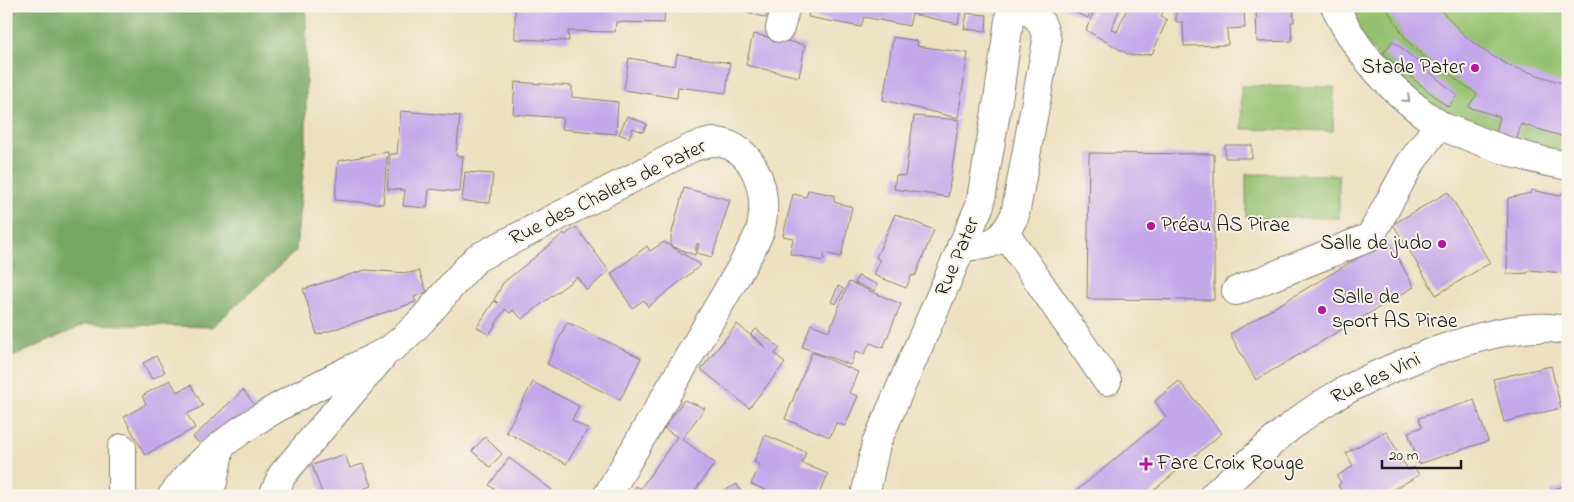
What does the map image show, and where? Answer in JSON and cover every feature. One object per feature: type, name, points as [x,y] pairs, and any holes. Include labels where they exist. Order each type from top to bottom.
[{"type":"street","name":"Rue Pater","points":[[865,496],[876,444],[980,205],[999,94],[1011,6]]},
{"type":"street","points":[[961,247],[992,245],[1006,234],[1016,215],[1046,41],[1043,24],[1036,15],[1020,6]]},
{"type":"street","points":[[1335,6],[1342,23],[1365,58],[1412,104],[1440,124],[1477,140],[1538,161],[1568,166]]},
{"type":"street","points":[[1236,291],[1370,237],[1410,164],[1440,124]]},
{"type":"street","name":"Rue des Chalets de Pater","points":[[172,496],[182,482],[220,447],[295,397],[387,351],[402,341],[477,258],[694,147],[715,142],[736,148],[751,161],[760,180],[764,204],[761,228],[742,266],[607,496]]},
{"type":"street","points":[[1006,234],[1107,381]]},
{"type":"street","name":"Rue les Vini","points":[[1213,496],[1307,416],[1333,397],[1382,373],[1422,357],[1505,330],[1552,329],[1568,331]]},
{"type":"street","points":[[272,496],[282,475],[387,351]]},
{"type":"street","points":[[204,496],[213,482],[220,447]]},
{"type":"street","points":[[122,448],[122,496]]},
{"type":"green space","points":[[6,6],[306,6],[306,142],[296,251],[212,327],[86,324],[6,360]]},
{"type":"green space","name":"Stade Pater","points":[[1341,6],[1568,6],[1568,156],[1481,140],[1403,93]]},
{"type":"green space","points":[[1241,86],[1334,87],[1333,131],[1242,129]]},
{"type":"green space","points":[[1246,174],[1339,175],[1339,218],[1246,217]]},
{"type":"building","points":[[563,6],[665,6],[664,23],[616,22],[615,32],[568,31],[569,41],[515,39],[515,8],[562,10]]},
{"type":"building","points":[[728,6],[769,6],[766,18]]},
{"type":"building","points":[[810,6],[961,6],[958,24],[912,14],[909,26],[864,17],[861,27],[808,17]]},
{"type":"building","points":[[1059,6],[1093,6],[1088,18]]},
{"type":"building","points":[[1096,6],[1121,6],[1111,29],[1117,32],[1128,6],[1165,8],[1161,16],[1167,20],[1152,54],[1131,56],[1086,30]]},
{"type":"building","points":[[1176,6],[1244,6],[1245,28],[1227,29],[1228,45],[1184,46],[1183,22],[1176,22]]},
{"type":"building","points":[[1256,6],[1293,6],[1294,22],[1291,22],[1292,41],[1257,42]]},
{"type":"building","points":[[1385,6],[1437,6],[1463,34],[1484,51],[1510,66],[1568,85],[1568,138],[1521,124],[1517,139],[1496,132],[1500,117],[1468,107],[1477,94],[1423,56],[1406,39]]},
{"type":"building","points":[[967,13],[987,15],[986,31],[964,29]]},
{"type":"building","points":[[753,34],[805,45],[799,77],[746,65]]},
{"type":"building","points":[[893,37],[918,41],[917,46],[968,53],[958,118],[883,100]]},
{"type":"building","points":[[1393,41],[1457,95],[1448,107],[1383,54]]},
{"type":"building","points":[[677,54],[730,63],[726,93],[678,87],[677,98],[624,90],[629,58],[675,66]]},
{"type":"building","points":[[515,82],[572,86],[572,97],[618,102],[616,134],[561,129],[563,118],[513,114]]},
{"type":"building","points":[[401,111],[460,116],[456,156],[463,156],[460,192],[429,189],[427,208],[403,206],[405,190],[387,189],[390,154],[397,154]]},
{"type":"building","points":[[627,116],[647,124],[643,132],[633,128],[629,138],[619,134]]},
{"type":"building","points":[[914,116],[959,120],[948,197],[894,189],[896,175],[905,176]]},
{"type":"building","points":[[1225,145],[1252,145],[1252,158],[1225,158]]},
{"type":"building","points":[[388,152],[383,204],[335,200],[338,161]]},
{"type":"building","name":"Préau AS Pirae","points":[[1089,153],[1214,154],[1214,300],[1087,299]]},
{"type":"building","points":[[465,172],[493,174],[490,203],[462,201]]},
{"type":"building","points":[[684,188],[730,200],[712,257],[697,253],[699,244],[697,243],[695,255],[671,246],[671,236]]},
{"type":"building","points":[[808,190],[834,195],[834,202],[852,207],[841,257],[825,253],[823,261],[790,254],[793,238],[783,236],[793,194],[806,197]]},
{"type":"building","points":[[1531,190],[1560,196],[1562,193],[1568,194],[1568,269],[1564,273],[1529,270],[1528,273],[1507,274],[1508,198],[1531,193]]},
{"type":"building","name":"Salle de judo","points":[[1448,192],[1490,263],[1436,295],[1393,224]]},
{"type":"building","points":[[895,214],[934,230],[915,276],[912,275],[906,288],[874,275],[880,260],[876,258]]},
{"type":"building","points":[[576,227],[609,271],[587,290],[577,277],[522,319],[513,310],[510,313],[505,309],[489,335],[477,327],[494,301],[498,303],[494,300],[503,283],[564,233],[565,235]]},
{"type":"building","name":"Salle de sport AS Pirae","points":[[1388,240],[1414,287],[1256,380],[1230,334]]},
{"type":"building","points":[[664,242],[701,265],[648,307],[644,300],[632,308],[611,274],[647,246],[650,251]]},
{"type":"building","points":[[365,270],[408,273],[419,271],[427,292],[414,297],[416,302],[317,335],[303,289]]},
{"type":"building","points":[[858,276],[877,284],[875,291],[855,283]]},
{"type":"building","points":[[849,282],[901,304],[883,348],[870,343],[864,354],[856,351],[850,365],[802,347],[811,324],[829,331]]},
{"type":"building","points":[[838,286],[844,289],[836,304],[831,302]]},
{"type":"building","points":[[567,322],[641,358],[620,400],[547,364]]},
{"type":"building","points":[[737,324],[766,348],[751,334],[756,329],[780,348],[775,354],[785,363],[749,408],[701,369]]},
{"type":"building","points":[[812,352],[858,372],[849,393],[858,396],[845,426],[836,423],[830,437],[785,419]]},
{"type":"building","points":[[156,356],[165,372],[152,379],[143,363]]},
{"type":"building","points":[[1551,366],[1561,408],[1504,422],[1493,379]]},
{"type":"building","points":[[170,380],[177,392],[191,385],[203,406],[187,414],[195,428],[145,455],[124,417],[146,404],[142,396]]},
{"type":"building","name":"Fare Croix Rouge","points":[[1179,381],[1222,433],[1147,496],[1070,496],[1166,417],[1155,401]]},
{"type":"building","points":[[533,382],[579,406],[572,420],[588,429],[566,464],[506,432]]},
{"type":"building","points":[[243,390],[257,408],[204,448],[193,437]]},
{"type":"building","points":[[684,400],[705,408],[682,439],[715,463],[691,496],[629,496],[636,486],[640,489],[677,437],[664,428]]},
{"type":"building","points":[[1474,400],[1488,441],[1419,464],[1408,432],[1422,427],[1419,418]]},
{"type":"building","points":[[1386,431],[1408,470],[1414,467],[1419,475],[1382,496],[1369,496],[1367,491],[1359,496],[1344,496],[1338,485],[1341,483],[1337,476],[1353,466],[1346,453]]},
{"type":"building","points":[[765,435],[806,452],[802,463],[828,474],[818,496],[779,496],[751,484],[760,465],[754,462]]},
{"type":"building","points":[[485,437],[502,454],[490,467],[472,451]]},
{"type":"building","points":[[345,454],[350,468],[363,464],[371,486],[352,493],[353,496],[323,496],[312,465]]},
{"type":"building","points":[[509,458],[552,490],[548,496],[500,496],[501,494],[489,485]]},
{"type":"building","points":[[737,484],[743,496],[715,496]]},
{"type":"building","points":[[1568,484],[1568,496],[1552,496],[1550,491]]},
{"type":"place","name":"Stade Pater","points":[[1475,68]]},
{"type":"place","name":"Préau AS Pirae","points":[[1151,226]]},
{"type":"place","name":"Salle de judo","points":[[1442,244]]},
{"type":"place","name":"Salle de sport AS Pirae","points":[[1322,310]]},
{"type":"place","name":"Fare Croix Rouge","points":[[1146,464]]}]
